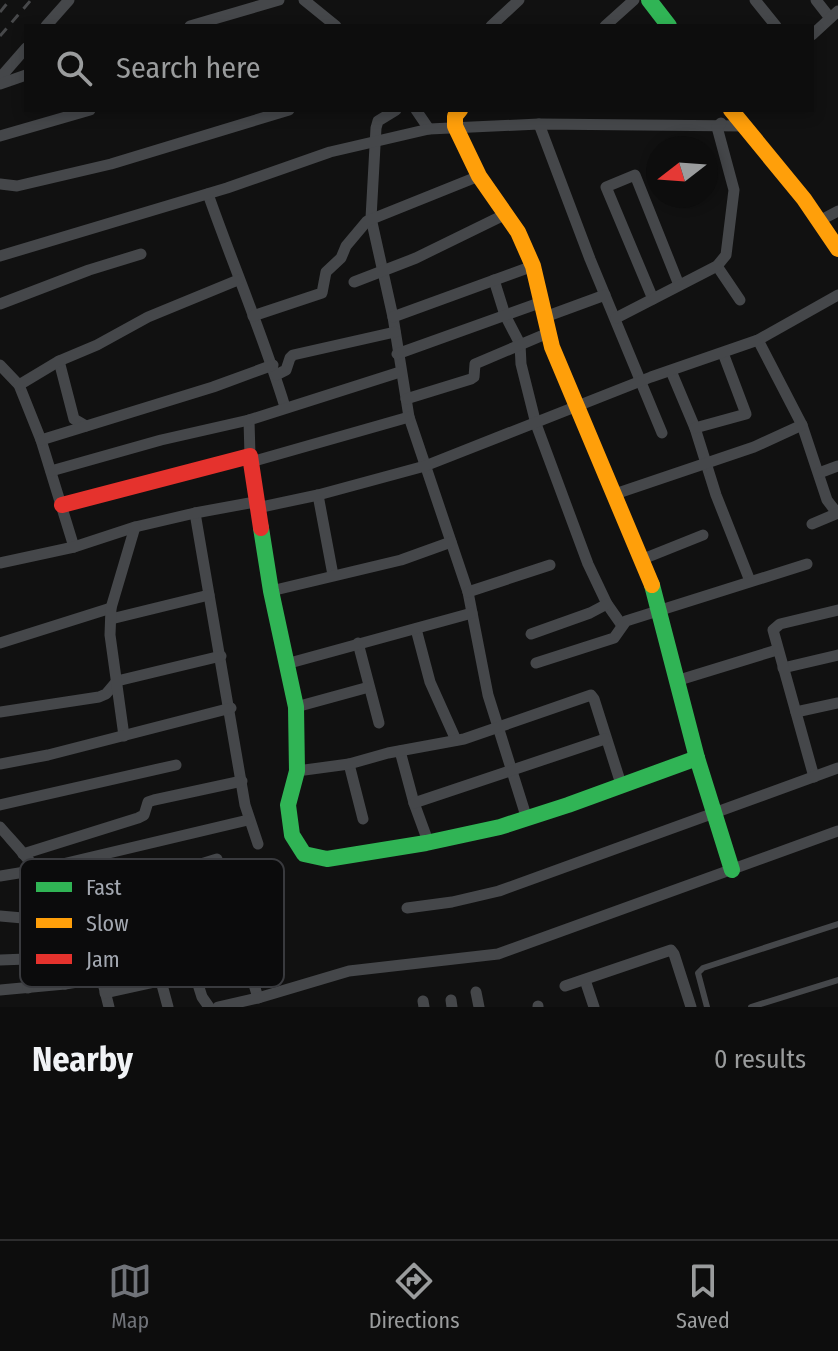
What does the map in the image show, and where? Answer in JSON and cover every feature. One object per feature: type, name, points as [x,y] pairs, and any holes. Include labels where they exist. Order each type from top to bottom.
[{"type":"street","points":[[48,24],[69,0]]},
{"type":"street","points":[[197,24],[279,0]]},
{"type":"street","points":[[304,0],[334,24]]},
{"type":"street","points":[[493,24],[519,0]]},
{"type":"street","points":[[607,24],[634,0]]},
{"type":"street","points":[[649,0],[667,24]]},
{"type":"street","points":[[755,0],[774,24]]},
{"type":"street","points":[[814,33],[834,15],[816,0]]},
{"type":"street","points":[[0,81],[24,51]]},
{"type":"street","points":[[0,81],[24,75]]},
{"type":"street","points":[[0,136],[83,112]]},
{"type":"street","points":[[0,184],[17,186],[111,164],[282,112]]},
{"type":"street","points":[[393,112],[378,121],[371,218],[393,317],[400,372],[409,417],[468,592],[488,695],[527,819]]},
{"type":"street","points":[[417,112],[429,129]]},
{"type":"street","points":[[717,127],[729,112]]},
{"type":"street","points":[[733,112],[838,249]]},
{"type":"street","points":[[457,118],[479,176],[518,232],[533,266],[545,318],[577,408],[643,559],[660,610],[713,814],[732,870]]},
{"type":"street","points":[[0,256],[208,194],[330,152],[429,129],[457,118],[539,124],[744,126]]},
{"type":"street","points":[[539,124],[662,433]]},
{"type":"street","points":[[616,318],[717,266],[726,255],[734,190],[717,127]]},
{"type":"street","points":[[653,299],[606,187],[635,175],[679,285]]},
{"type":"street","points":[[253,316],[322,293],[326,272],[341,258],[355,235],[371,218],[479,176]]},
{"type":"street","points":[[208,194],[285,407]]},
{"type":"street","points":[[819,221],[838,211]]},
{"type":"street","points":[[354,282],[416,258],[506,214]]},
{"type":"street","points":[[0,304],[141,254]]},
{"type":"street","points":[[393,317],[533,266]]},
{"type":"street","points":[[717,266],[740,300]]},
{"type":"street","points":[[19,385],[59,361],[97,345],[148,317],[238,280]]},
{"type":"street","points":[[494,280],[505,315],[520,344],[521,364],[536,424],[588,564],[607,604],[621,624]]},
{"type":"street","points":[[406,399],[471,379],[475,364],[520,344],[545,318],[605,295]]},
{"type":"street","points":[[0,563],[74,547],[135,527],[195,513],[318,495],[425,466],[642,381],[758,340],[838,295]]},
{"type":"street","points":[[397,354],[505,315],[545,318]]},
{"type":"street","points":[[41,440],[213,387],[274,370],[286,370],[293,355],[395,332]]},
{"type":"street","points":[[758,340],[802,425],[827,500],[837,513],[812,524]]},
{"type":"street","points":[[695,428],[746,414],[723,353]]},
{"type":"street","points":[[59,361],[74,419],[86,426]]},
{"type":"street","points":[[0,365],[19,385],[41,440],[74,547]]},
{"type":"street","points":[[671,371],[750,581]]},
{"type":"street","points":[[51,471],[161,440],[249,420],[400,372]]},
{"type":"street","points":[[62,505],[409,417]]},
{"type":"street","points":[[249,420],[256,505],[296,707],[297,771],[288,805],[292,835],[304,854],[327,859],[429,844],[527,819],[697,758]]},
{"type":"street","points":[[615,494],[754,447],[802,425]]},
{"type":"street","points":[[819,473],[838,466]]},
{"type":"street","points":[[318,495],[333,575]]},
{"type":"street","points":[[195,513],[248,820],[258,844]]},
{"type":"street","points":[[124,736],[110,635],[111,614],[135,527]]},
{"type":"street","points":[[643,559],[703,535]]},
{"type":"street","points":[[271,591],[401,560],[451,542]]},
{"type":"street","points":[[536,663],[614,638],[621,624],[807,564]]},
{"type":"street","points":[[468,592],[550,565]]},
{"type":"street","points":[[0,643],[111,614],[209,595]]},
{"type":"street","points":[[531,634],[607,604]]},
{"type":"street","points":[[814,777],[773,634],[775,627],[838,610]]},
{"type":"street","points":[[286,664],[472,613]]},
{"type":"street","points":[[416,629],[430,682],[456,740]]},
{"type":"street","points":[[358,643],[379,723]]},
{"type":"street","points":[[676,681],[777,650]]},
{"type":"street","points":[[783,668],[838,655]]},
{"type":"street","points":[[0,712],[99,697],[106,694],[117,681],[221,656]]},
{"type":"street","points":[[296,707],[369,687]]},
{"type":"street","points":[[297,771],[349,764],[456,740],[591,695],[621,784]]},
{"type":"street","points":[[796,712],[838,703]]},
{"type":"street","points":[[0,764],[48,755],[231,708]]},
{"type":"street","points":[[414,803],[605,739]]},
{"type":"street","points":[[400,751],[429,844]]},
{"type":"street","points":[[349,764],[363,819]]},
{"type":"street","points":[[0,805],[176,765]]},
{"type":"street","points":[[407,908],[499,891],[838,768]]},
{"type":"street","points":[[23,854],[138,818],[144,815],[148,802],[154,800],[242,781]]},
{"type":"street","points":[[83,859],[248,820]]},
{"type":"street","points":[[0,827],[27,859]]},
{"type":"street","points":[[218,1007],[349,971],[510,951],[838,831]]},
{"type":"street","points":[[0,876],[20,873]]},
{"type":"street","points":[[0,916],[20,918]]},
{"type":"street","points":[[565,986],[671,950],[687,1006]]},
{"type":"street","points":[[0,960],[20,959]]},
{"type":"street","points":[[585,980],[594,1007]]},
{"type":"street","points":[[0,990],[37,987]]},
{"type":"street","points":[[104,987],[109,1007]]},
{"type":"street","points":[[105,993],[136,987]]},
{"type":"street","points":[[162,987],[168,1007]]},
{"type":"street","points":[[200,987],[205,1004],[209,1007]]},
{"type":"street","points":[[255,987],[258,998]]},
{"type":"street","points":[[476,992],[479,1007]]},
{"type":"lane","points":[[707,1007],[698,980],[698,973],[703,968],[838,924]]},
{"type":"lane","points":[[751,1007],[838,980]]},
{"type":"railway","points":[[0,12],[10,0]]},
{"type":"railway","points":[[0,36],[31,0]]},
{"type":"traffic: fast","points":[[649,0],[667,24]]},
{"type":"traffic: fast","points":[[261,528],[296,707],[297,771],[288,805],[292,835],[304,854],[327,859],[500,827],[697,758]]},
{"type":"traffic: fast","points":[[652,585],[697,758],[732,870]]},
{"type":"traffic: slow","points":[[458,112],[455,126],[479,176],[518,232],[533,266],[552,347],[652,585]]},
{"type":"traffic: slow","points":[[733,112],[804,199],[838,249]]},
{"type":"traffic: jam","points":[[62,505],[250,456],[261,528]]}]
